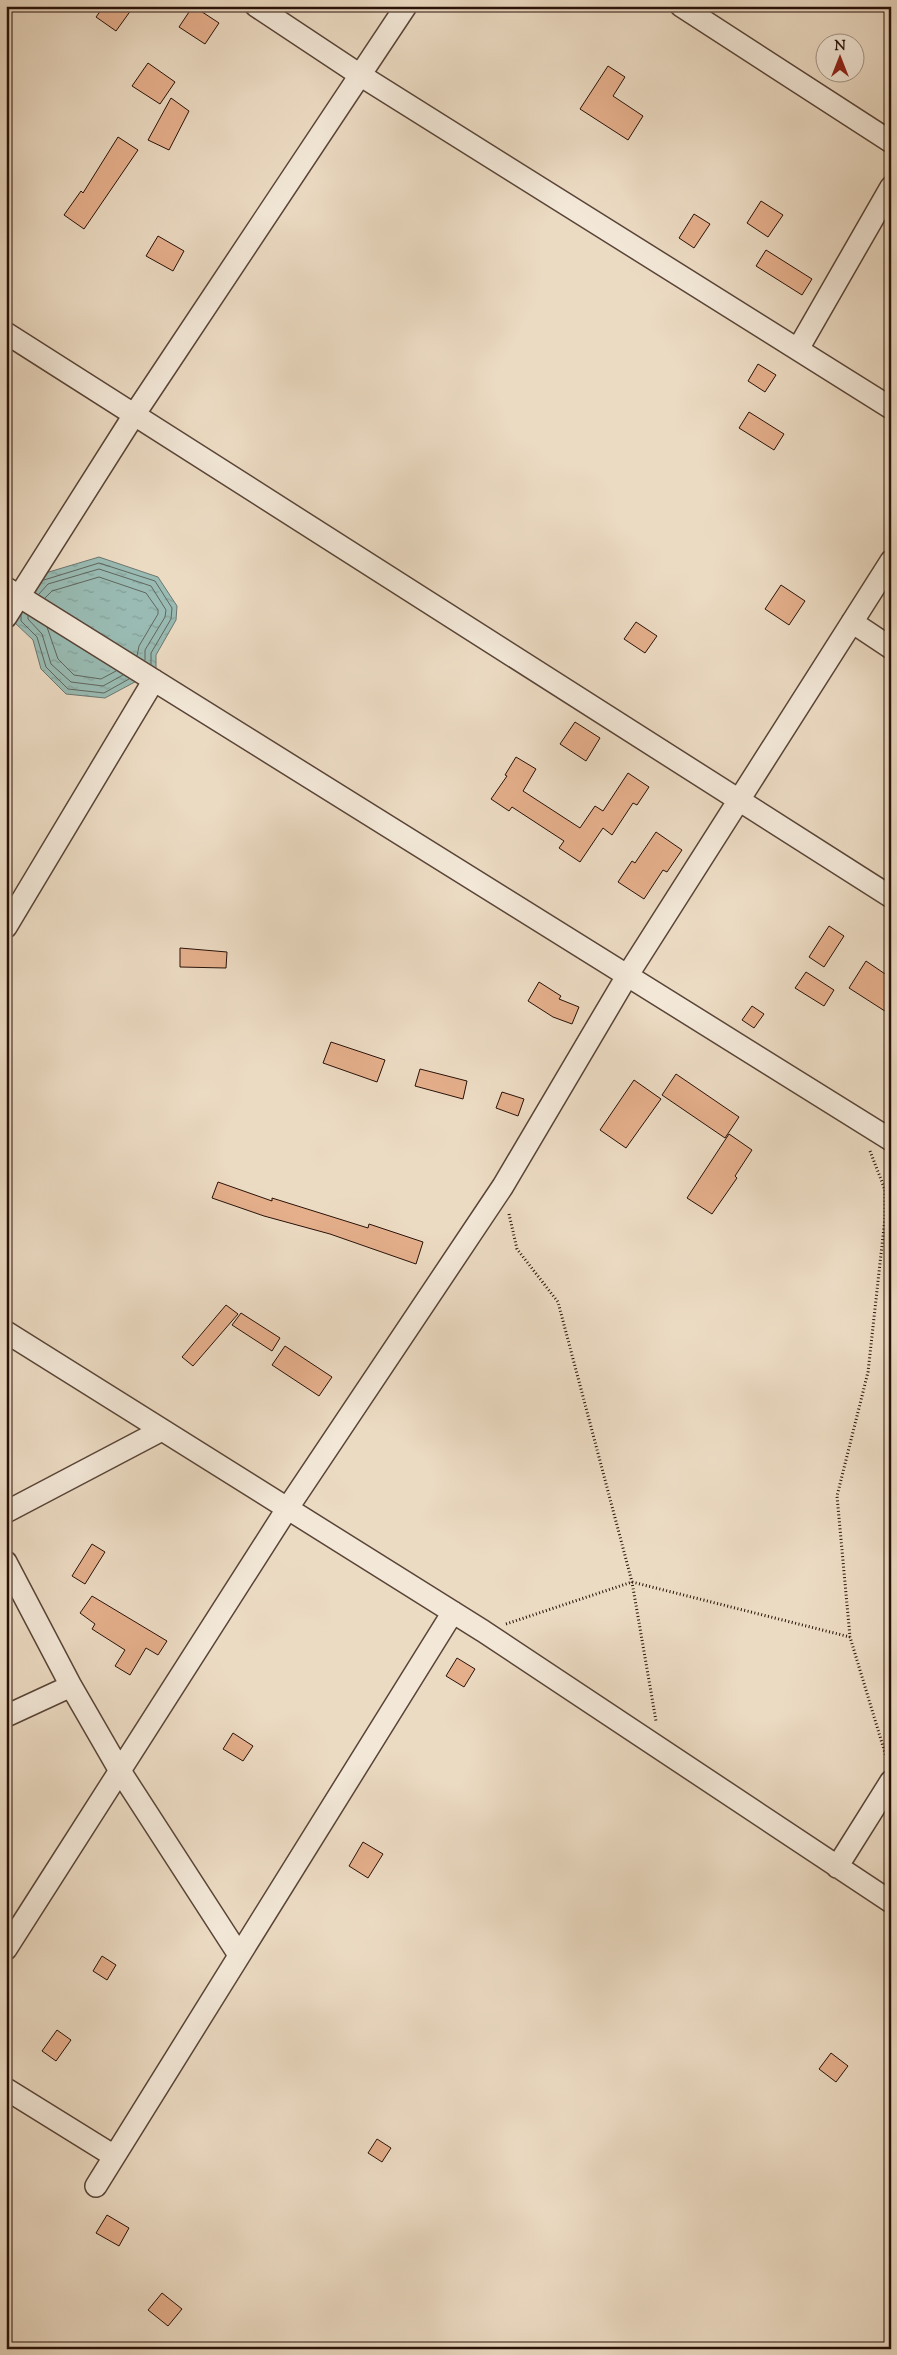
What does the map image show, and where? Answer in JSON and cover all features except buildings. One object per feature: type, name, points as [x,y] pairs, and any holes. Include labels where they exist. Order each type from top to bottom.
[{"type":"street","points":[[256,6],[360,75],[891,408]]},
{"type":"street","points":[[6,617],[13,592],[406,6]]},
{"type":"street","points":[[681,6],[891,142]]},
{"type":"street","points":[[798,349],[891,187]]},
{"type":"street","points":[[6,333],[891,898]]},
{"type":"street","points":[[6,1949],[286,1509],[503,1186],[627,976],[891,561]]},
{"type":"street","points":[[13,592],[891,1140]]},
{"type":"street","points":[[852,622],[891,648]]},
{"type":"street","points":[[6,927],[154,680]]},
{"type":"street","points":[[6,1332],[483,1631],[891,1902]]},
{"type":"street","points":[[6,1512],[162,1430]]},
{"type":"street","points":[[6,1562],[71,1686],[120,1770],[239,1955]]},
{"type":"street","points":[[96,2186],[453,1612]]},
{"type":"street","points":[[6,1716],[71,1686]]},
{"type":"street","points":[[837,1867],[891,1781]]},
{"type":"street","points":[[6,2089],[114,2156]]},
{"type":"path","points":[[858,1120],[891,1203]]},
{"type":"path","points":[[503,1186],[517,1249],[558,1302],[632,1582],[660,1749]]},
{"type":"path","points":[[885,1190],[885,1218],[868,1372],[837,1496],[850,1637],[891,1771]]},
{"type":"path","points":[[483,1631],[632,1582],[850,1637]]},
{"type":"water","points":[[99,557],[158,577],[177,606],[176,620],[156,655],[156,673],[146,676],[105,698],[66,694],[41,669],[33,640],[14,622],[42,574]]}]
